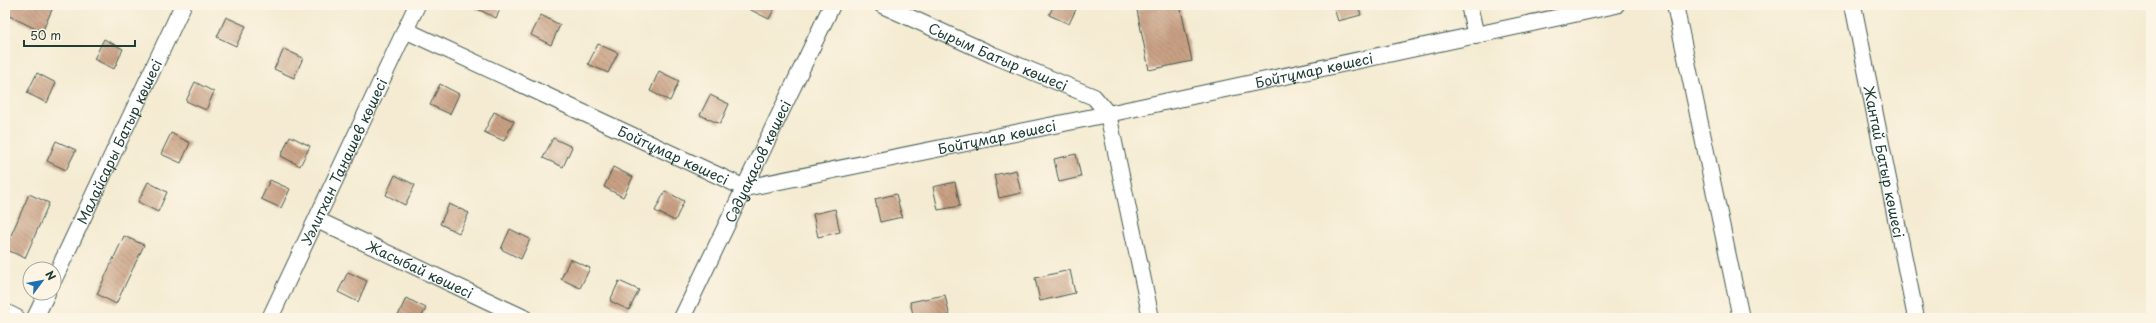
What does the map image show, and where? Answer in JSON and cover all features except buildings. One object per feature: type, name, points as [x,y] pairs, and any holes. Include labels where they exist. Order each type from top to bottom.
[{"type":"street","name":"Малайсары Батыр көшесі","points":[[62,262],[183,5]]},
{"type":"street","name":"Уәлитхан Танашев көшесі","points":[[270,318],[417,5]]},
{"type":"street","name":"Сәдуақасов көшесі","points":[[682,318],[832,5]]},
{"type":"street","name":"Сырым Батыр көшесі","points":[[882,5],[993,55],[1094,97],[1108,114]]},
{"type":"street","points":[[1469,5],[1476,36]]},
{"type":"street","name":"Бойтұмар көшесі","points":[[405,30],[745,188],[1108,114],[1616,5]]},
{"type":"street","points":[[1675,5],[1741,318]]},
{"type":"street","name":"Жантай Батыр көшесі","points":[[1853,5],[1916,318]]},
{"type":"street","points":[[1108,114],[1152,318]]},
{"type":"street","name":"Жасыбай көшесі","points":[[317,220],[524,318]]},
{"type":"street","points":[[36,318],[43,301]]},
{"type":"street","points":[[5,312],[17,318]]}]
